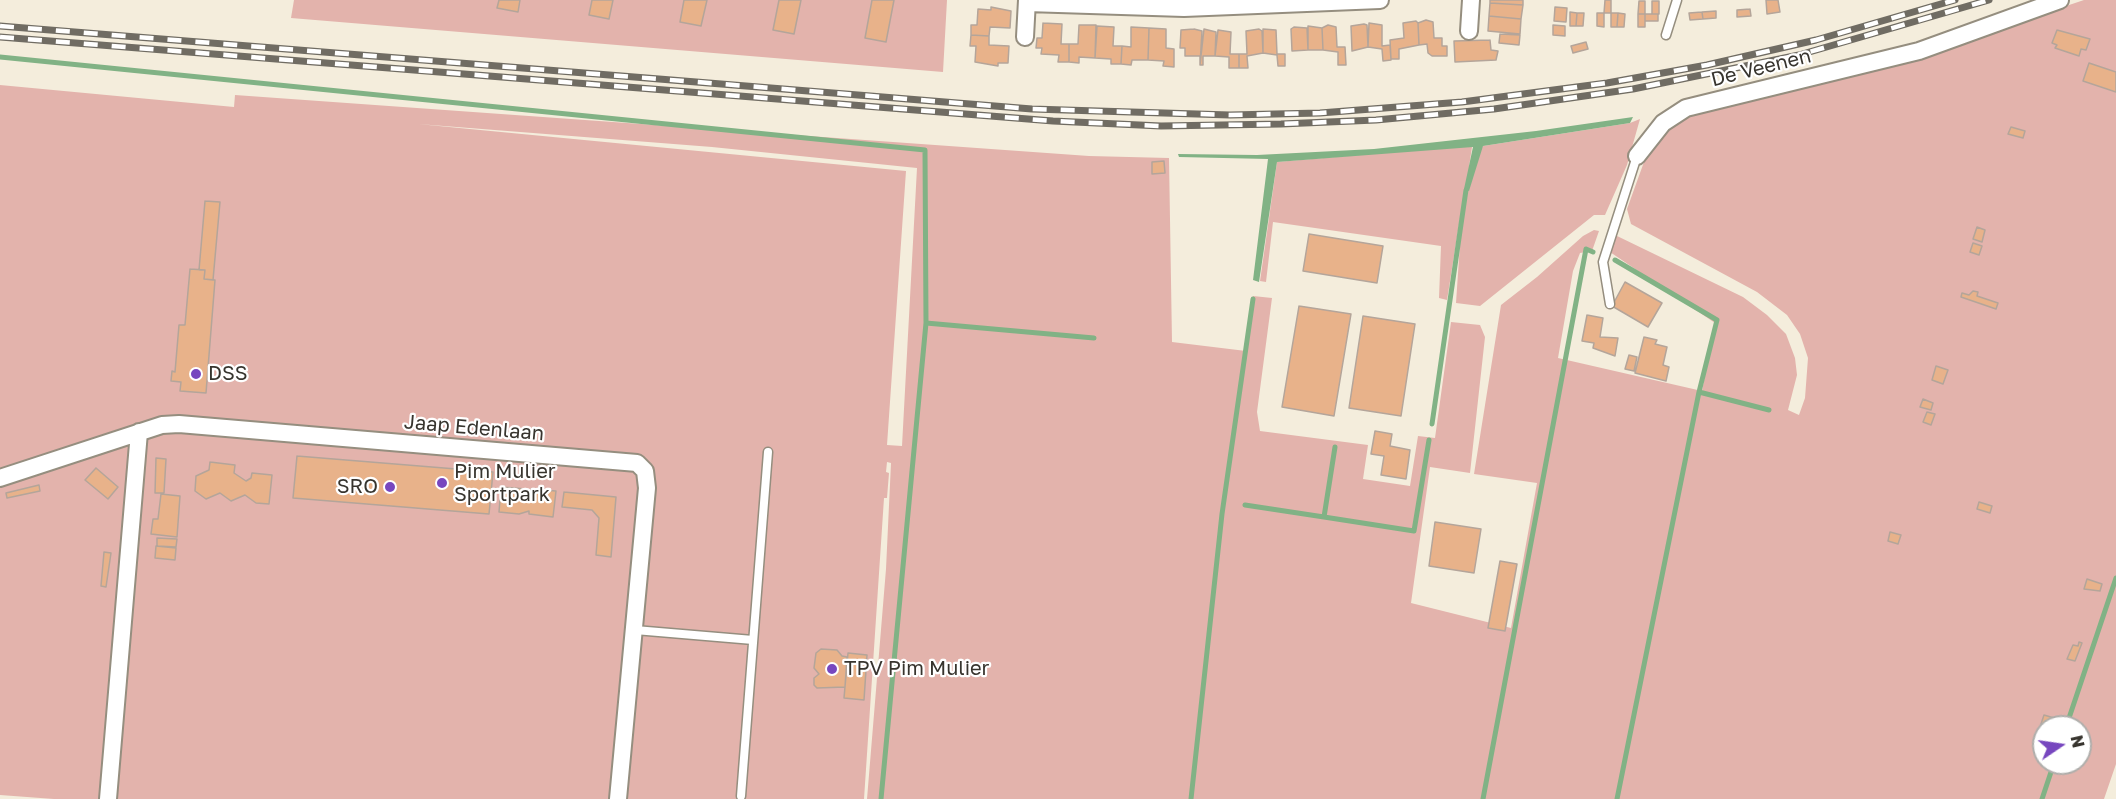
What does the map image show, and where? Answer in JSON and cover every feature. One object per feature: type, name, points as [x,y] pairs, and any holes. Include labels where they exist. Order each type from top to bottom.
[{"type":"street","points":[[1025,37],[1027,1],[1184,8],[1380,0]]},
{"type":"street","points":[[1469,31],[1471,0]]},
{"type":"street","name":"De Veenen","points":[[1637,156],[1663,123],[1686,108],[1919,51],[2060,0]]},
{"type":"street","name":"Jaap Edenlaan","points":[[0,478],[162,425],[179,424],[636,463],[645,471],[646,488],[618,799]]},
{"type":"street","points":[[108,799],[139,432]]},
{"type":"lane","points":[[1666,35],[1677,0]]},
{"type":"lane","name":"De Veenen","points":[[1610,304],[1603,262],[1637,156]]},
{"type":"lane","points":[[741,796],[768,452]]},
{"type":"lane","points":[[635,630],[753,640]]},
{"type":"shaded area","points":[[294,0],[947,0],[943,72],[291,18]]},
{"type":"shaded area","points":[[2084,0],[2116,0],[2116,764],[2104,799],[867,799],[886,569],[891,463],[887,462],[886,472],[889,473],[887,498],[884,498],[864,799],[54,799],[0,795],[0,85],[234,107],[235,95],[1089,156],[1169,158],[1172,342],[1246,351],[1253,296],[1272,298],[1257,412],[1260,431],[1368,445],[1363,479],[1410,486],[1418,436],[1435,438],[1451,322],[1480,325],[1485,337],[1470,473],[1430,467],[1411,603],[1511,628],[1537,483],[1474,474],[1501,305],[1583,236],[1594,230],[1599,231],[1592,251],[1580,253],[1573,271],[1558,358],[1702,391],[1715,323],[1610,252],[1615,235],[1743,297],[1767,315],[1786,334],[1795,358],[1797,375],[1788,410],[1799,415],[1805,398],[1808,358],[1800,334],[1787,315],[1757,292],[1631,224],[1627,209],[1653,137],[1684,114],[1932,51]],"holes":[[[418,124],[712,147],[917,168],[902,446],[887,445],[906,171]]]},
{"type":"shaded area","points":[[1633,117],[1630,123],[1483,146],[1469,191],[1464,189],[1473,147],[1277,162],[1259,282],[1253,280],[1268,159],[1179,157],[1178,154],[1257,155],[1374,149],[1536,131]]},
{"type":"shaded area","points":[[1640,119],[1627,165],[1605,215],[1594,215],[1480,306],[1456,303],[1463,199],[1447,300],[1439,298],[1441,246],[1273,222],[1266,282],[1260,281],[1277,162],[1464,146],[1472,147],[1469,167],[1483,146],[1630,123]]},
{"type":"building","points":[[499,0],[520,0],[518,12],[497,8]]},
{"type":"building","points":[[592,0],[613,0],[609,19],[589,15]]},
{"type":"building","points":[[684,0],[707,0],[701,26],[680,22]]},
{"type":"building","points":[[779,0],[801,0],[794,34],[773,30]]},
{"type":"building","points":[[872,0],[894,0],[886,42],[865,38]]},
{"type":"building","points":[[1490,0],[1523,0],[1523,5],[1490,3]]},
{"type":"building","points":[[1605,0],[1611,0],[1611,13],[1604,13]]},
{"type":"building","points":[[1766,0],[1778,0],[1780,12],[1767,14]]},
{"type":"building","points":[[1639,1],[1645,1],[1645,14],[1638,14]]},
{"type":"building","points":[[1652,1],[1659,1],[1659,14],[1652,14]]},
{"type":"building","points":[[1490,3],[1523,5],[1521,19],[1489,16]]},
{"type":"building","points":[[991,7],[1011,11],[1010,28],[990,27],[989,36],[971,35],[971,25],[977,25],[978,9],[991,10]]},
{"type":"building","points":[[1555,7],[1567,8],[1566,22],[1554,21]]},
{"type":"building","points":[[1750,9],[1751,16],[1737,17],[1737,10]]},
{"type":"building","points":[[1716,11],[1716,18],[1703,19],[1702,12]]},
{"type":"building","points":[[1570,12],[1577,13],[1576,26],[1570,26]]},
{"type":"building","points":[[1702,12],[1703,19],[1690,20],[1689,13]]},
{"type":"building","points":[[1577,13],[1584,13],[1583,26],[1576,26]]},
{"type":"building","points":[[1597,13],[1604,13],[1604,27],[1597,26]]},
{"type":"building","points":[[1611,13],[1618,13],[1617,27],[1611,27]]},
{"type":"building","points":[[1618,13],[1625,14],[1624,27],[1617,27]]},
{"type":"building","points":[[1638,14],[1645,14],[1645,27],[1638,27]]},
{"type":"building","points":[[1645,14],[1658,14],[1658,21],[1645,21]]},
{"type":"building","points":[[1489,16],[1521,19],[1520,34],[1488,31]]},
{"type":"building","points":[[1426,20],[1433,22],[1434,38],[1442,38],[1442,46],[1447,46],[1447,56],[1432,56],[1428,53],[1427,44],[1419,45],[1418,23]]},
{"type":"building","points":[[1416,21],[1419,45],[1399,49],[1399,59],[1391,59],[1390,40],[1404,38],[1403,23]]},
{"type":"building","points":[[1043,23],[1062,24],[1061,44],[1069,44],[1069,62],[1058,62],[1059,55],[1041,54],[1042,48],[1036,48],[1037,38],[1042,38]]},
{"type":"building","points":[[1369,23],[1382,25],[1382,46],[1390,45],[1391,60],[1383,61],[1382,49],[1368,47]]},
{"type":"building","points":[[1079,25],[1096,25],[1095,58],[1079,57],[1079,63],[1069,62],[1069,44],[1078,44]]},
{"type":"building","points":[[1328,25],[1336,27],[1337,47],[1345,47],[1346,65],[1338,65],[1338,52],[1323,50],[1322,28]]},
{"type":"building","points":[[1367,25],[1368,47],[1352,51],[1351,26]]},
{"type":"building","points":[[1553,25],[1565,26],[1565,36],[1553,35]]},
{"type":"building","points":[[1097,26],[1114,27],[1113,46],[1122,46],[1121,64],[1111,64],[1111,59],[1095,58]]},
{"type":"building","points":[[1308,26],[1322,28],[1323,50],[1308,50]]},
{"type":"building","points":[[1131,27],[1149,28],[1148,60],[1132,60],[1131,65],[1121,64],[1122,46],[1131,47]]},
{"type":"building","points":[[1294,27],[1307,28],[1308,50],[1292,51],[1291,29]]},
{"type":"building","points":[[1149,28],[1166,29],[1166,48],[1174,49],[1174,67],[1163,66],[1164,61],[1148,60]]},
{"type":"building","points":[[1204,29],[1216,32],[1215,56],[1203,56],[1203,65],[1200,65]]},
{"type":"building","points":[[1259,29],[1262,31],[1263,53],[1247,56],[1248,68],[1239,68],[1239,54],[1247,54],[1246,31]]},
{"type":"building","points":[[1263,29],[1276,30],[1277,54],[1285,54],[1285,66],[1278,66],[1277,55],[1263,53]]},
{"type":"building","points":[[1181,30],[1202,31],[1200,65],[1200,56],[1185,56],[1185,48],[1180,48]]},
{"type":"building","points":[[1218,30],[1231,32],[1230,54],[1239,54],[1239,68],[1229,68],[1229,57],[1215,56]]},
{"type":"building","points":[[2057,30],[2090,39],[2086,50],[2081,49],[2079,56],[2055,48],[2057,45],[2052,43]]},
{"type":"building","points":[[1500,34],[1520,35],[1519,45],[1499,43]]},
{"type":"building","points":[[971,35],[989,36],[989,45],[1009,46],[1008,63],[998,63],[998,66],[975,62],[976,46],[970,46]]},
{"type":"building","points":[[1490,40],[1491,50],[1498,51],[1496,60],[1455,62],[1454,41]]},
{"type":"building","points":[[1586,42],[1588,49],[1573,53],[1571,46]]},
{"type":"building","points":[[2089,63],[2116,72],[2116,92],[2083,81]]},
{"type":"building","points":[[2011,127],[2025,131],[2023,138],[2008,134]]},
{"type":"building","points":[[1164,161],[1165,173],[1152,174],[1152,162]]},
{"type":"building","points":[[205,201],[220,202],[213,280],[204,279],[205,270],[199,270]]},
{"type":"building","points":[[1977,227],[1985,230],[1982,242],[1973,239]]},
{"type":"building","points":[[1309,234],[1383,246],[1377,283],[1303,271]]},
{"type":"building","points":[[1973,243],[1982,246],[1979,255],[1970,252]]},
{"type":"building","points":[[190,269],[205,270],[204,279],[215,280],[206,393],[180,391],[181,382],[171,381],[172,371],[175,372],[179,325],[185,325]]},
{"type":"building","points":[[1625,282],[1662,303],[1648,327],[1612,306]]},
{"type":"building","points":[[1973,291],[1978,292],[1977,296],[1998,303],[1996,309],[1961,297],[1962,293],[1969,295]]},
{"type":"building","points":[[1299,306],[1351,314],[1334,416],[1282,407]]},
{"type":"building","points":[[1587,315],[1603,318],[1600,337],[1618,338],[1615,356],[1593,348],[1594,343],[1582,341]]},
{"type":"building","points":[[1363,316],[1415,324],[1401,416],[1349,408]]},
{"type":"building","points":[[1644,337],[1657,340],[1655,344],[1667,347],[1663,365],[1669,367],[1666,381],[1635,373]]},
{"type":"building","points":[[1629,355],[1637,357],[1634,371],[1625,369]]},
{"type":"building","points":[[1936,366],[1948,370],[1943,384],[1932,380]]},
{"type":"building","points":[[1923,399],[1933,403],[1931,410],[1920,407]]},
{"type":"building","points":[[1927,412],[1935,414],[1931,425],[1923,422]]},
{"type":"building","points":[[1375,431],[1392,434],[1390,446],[1410,450],[1406,479],[1381,475],[1384,456],[1371,454]]},
{"type":"building","points":[[297,456],[493,472],[489,514],[293,498]]},
{"type":"building","points":[[156,458],[166,459],[164,493],[155,493]]},
{"type":"building","points":[[210,462],[235,465],[234,473],[246,481],[251,478],[252,473],[272,475],[269,504],[256,503],[245,495],[231,501],[220,493],[206,499],[195,491],[196,476],[209,470]]},
{"type":"building","points":[[96,468],[118,487],[108,499],[85,480]]},
{"type":"building","points":[[39,485],[40,491],[7,498],[6,493]]},
{"type":"building","points":[[501,487],[526,489],[526,493],[530,493],[531,489],[556,491],[553,517],[529,514],[529,511],[519,514],[499,512]]},
{"type":"building","points":[[564,492],[616,497],[611,557],[596,555],[599,518],[592,510],[562,507]]},
{"type":"building","points":[[161,494],[180,496],[177,537],[151,534],[153,519],[158,519]]},
{"type":"building","points":[[1979,502],[1992,506],[1990,513],[1977,509]]},
{"type":"building","points":[[1435,522],[1481,529],[1474,573],[1429,566]]},
{"type":"building","points":[[1890,532],[1901,535],[1898,544],[1888,541]]},
{"type":"building","points":[[157,538],[177,539],[176,547],[157,546]]},
{"type":"building","points":[[156,546],[176,548],[175,560],[155,558]]},
{"type":"building","points":[[104,552],[111,553],[106,587],[101,586]]},
{"type":"building","points":[[1500,561],[1517,564],[1505,631],[1488,628]]},
{"type":"building","points":[[2087,579],[2102,584],[2100,591],[2084,589]]},
{"type":"building","points":[[2079,642],[2082,643],[2075,661],[2067,659],[2073,645],[2078,646]]},
{"type":"building","points":[[821,649],[837,650],[842,656],[847,657],[845,687],[817,688],[814,685],[814,678],[819,674],[814,668],[816,653]]},
{"type":"building","points":[[848,653],[867,655],[864,700],[844,698]]},
{"type":"waterway","points":[[0,57],[925,150],[926,323]]},
{"type":"waterway","points":[[1432,424],[1466,190]]},
{"type":"waterway","points":[[1483,799],[1586,249],[1593,252]]},
{"type":"waterway","points":[[1615,260],[1717,320],[1699,392],[1769,410]]},
{"type":"waterway","points":[[1191,799],[1222,514],[1253,299]]},
{"type":"waterway","points":[[881,799],[926,323],[1094,338]]},
{"type":"waterway","points":[[1617,799],[1699,392]]},
{"type":"waterway","points":[[1324,517],[1414,531],[1429,440]]},
{"type":"waterway","points":[[1245,505],[1324,517],[1335,447]]},
{"type":"waterway","points":[[2070,715],[2116,578]]},
{"type":"waterway","points":[[2042,799],[2050,775]]},
{"type":"railway","points":[[0,26],[1032,109],[1230,115],[1320,113],[1462,102],[1607,83],[1707,65],[1816,40],[1955,0]]},
{"type":"railway","points":[[0,37],[1053,121],[1161,126],[1281,124],[1376,120],[1494,109],[1633,89],[1799,55],[1989,0]]},
{"type":"place","name":"DSS","points":[[196,374]]},
{"type":"place","name":"Pim Mulier Sportpark","points":[[442,483]]},
{"type":"place","name":"SRO","points":[[390,487]]},
{"type":"place","name":"TPV Pim Mulier","points":[[832,669]]}]
